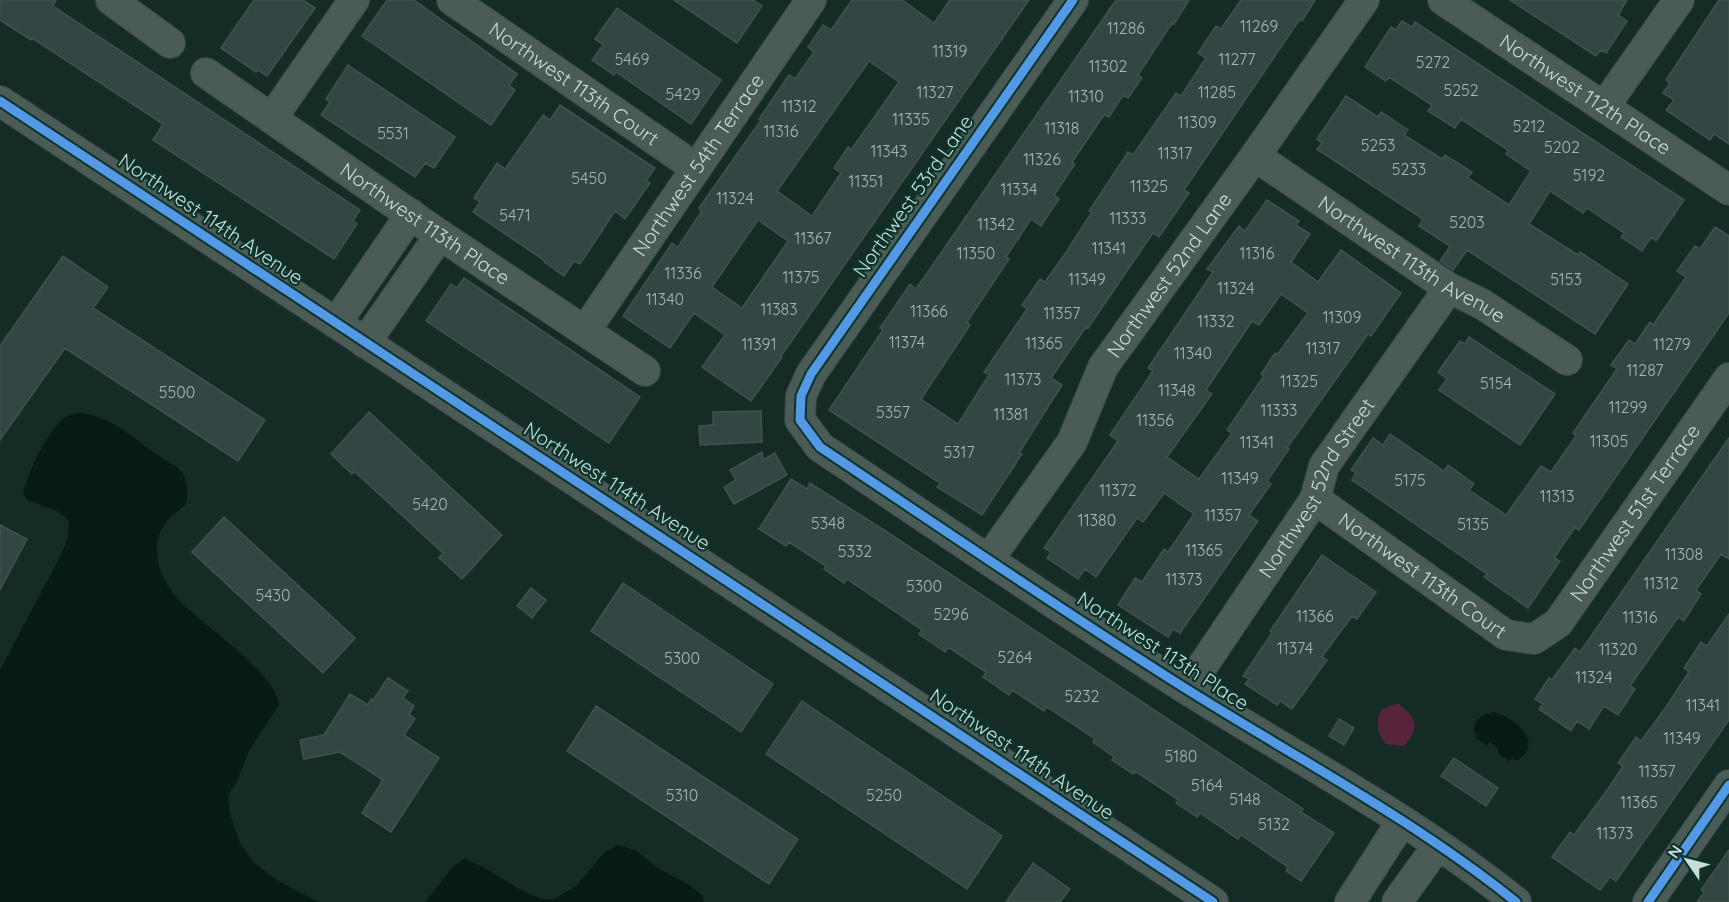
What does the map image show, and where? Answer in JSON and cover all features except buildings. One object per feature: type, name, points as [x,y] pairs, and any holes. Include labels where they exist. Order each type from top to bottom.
[{"type":"street","points":[[111,0],[170,43]]},
{"type":"street","points":[[272,118],[354,0]]},
{"type":"street","name":"Northwest 113th Court","points":[[452,0],[696,168]]},
{"type":"street","name":"Northwest 54th Terrace","points":[[585,331],[811,0]]},
{"type":"street","name":"Northwest 53rd Lane","points":[[800,420],[801,396],[811,374],[1073,0]]},
{"type":"street","name":"Northwest 52nd Lane","points":[[989,559],[1072,442],[1103,367],[1256,156],[1364,0]]},
{"type":"street","name":"Northwest 112th Place","points":[[1443,0],[1729,190]]},
{"type":"street","points":[[1604,107],[1679,0]]},
{"type":"street","name":"Northwest 113th Place","points":[[206,73],[440,235],[645,371]]},
{"type":"street","name":"Northwest 114th Avenue","points":[[0,101],[1213,902]]},
{"type":"street","name":"Northwest 113th Avenue","points":[[1256,156],[1449,288],[1482,304],[1567,360]]},
{"type":"street","points":[[336,323],[411,214]]},
{"type":"street","points":[[365,343],[440,235]]},
{"type":"street","name":"Northwest 52nd Street","points":[[1187,689],[1315,499],[1324,466],[1449,288]]},
{"type":"street","name":"Northwest 51st Terrace","points":[[1534,639],[1558,623],[1729,378]]},
{"type":"street","name":"Northwest 113th Place","points":[[800,420],[820,447],[1187,689],[1402,821],[1484,877],[1515,902]]},
{"type":"street","name":"Northwest 113th Court","points":[[1315,499],[1506,635],[1534,639]]},
{"type":"street","points":[[1648,902],[1729,785]]},
{"type":"street","points":[[1350,902],[1402,821]]},
{"type":"street","points":[[1397,902],[1438,845]]},
{"type":"shaded area","points":[[1399,704],[1410,714],[1415,724],[1413,734],[1404,746],[1386,744],[1378,725],[1378,718],[1384,708]]},
{"type":"water","points":[[80,413],[112,423],[183,474],[187,489],[186,503],[169,518],[159,536],[157,556],[162,575],[184,605],[250,661],[264,676],[274,691],[279,705],[250,749],[236,783],[228,795],[230,814],[240,843],[254,863],[275,879],[318,902],[0,902],[0,670],[68,538],[69,520],[57,511],[27,500],[23,492],[34,462],[53,429],[67,416]]},
{"type":"water","points":[[1492,712],[1517,725],[1528,739],[1525,754],[1516,761],[1512,758],[1509,761],[1498,753],[1498,748],[1490,742],[1487,746],[1475,737],[1477,734],[1474,729],[1477,721],[1486,713],[1490,715]]},
{"type":"water","points":[[617,845],[635,850],[659,869],[688,884],[702,895],[704,902],[425,902],[453,867],[464,859],[541,899],[554,899],[576,886],[603,854]]},
{"type":"cycle path","points":[[1073,0],[811,374],[801,396],[800,420],[820,447],[1142,661],[1396,817],[1477,872],[1516,902]]},
{"type":"cycle path","points":[[0,101],[1213,902]]},
{"type":"cycle path","points":[[1648,902],[1729,785]]}]
